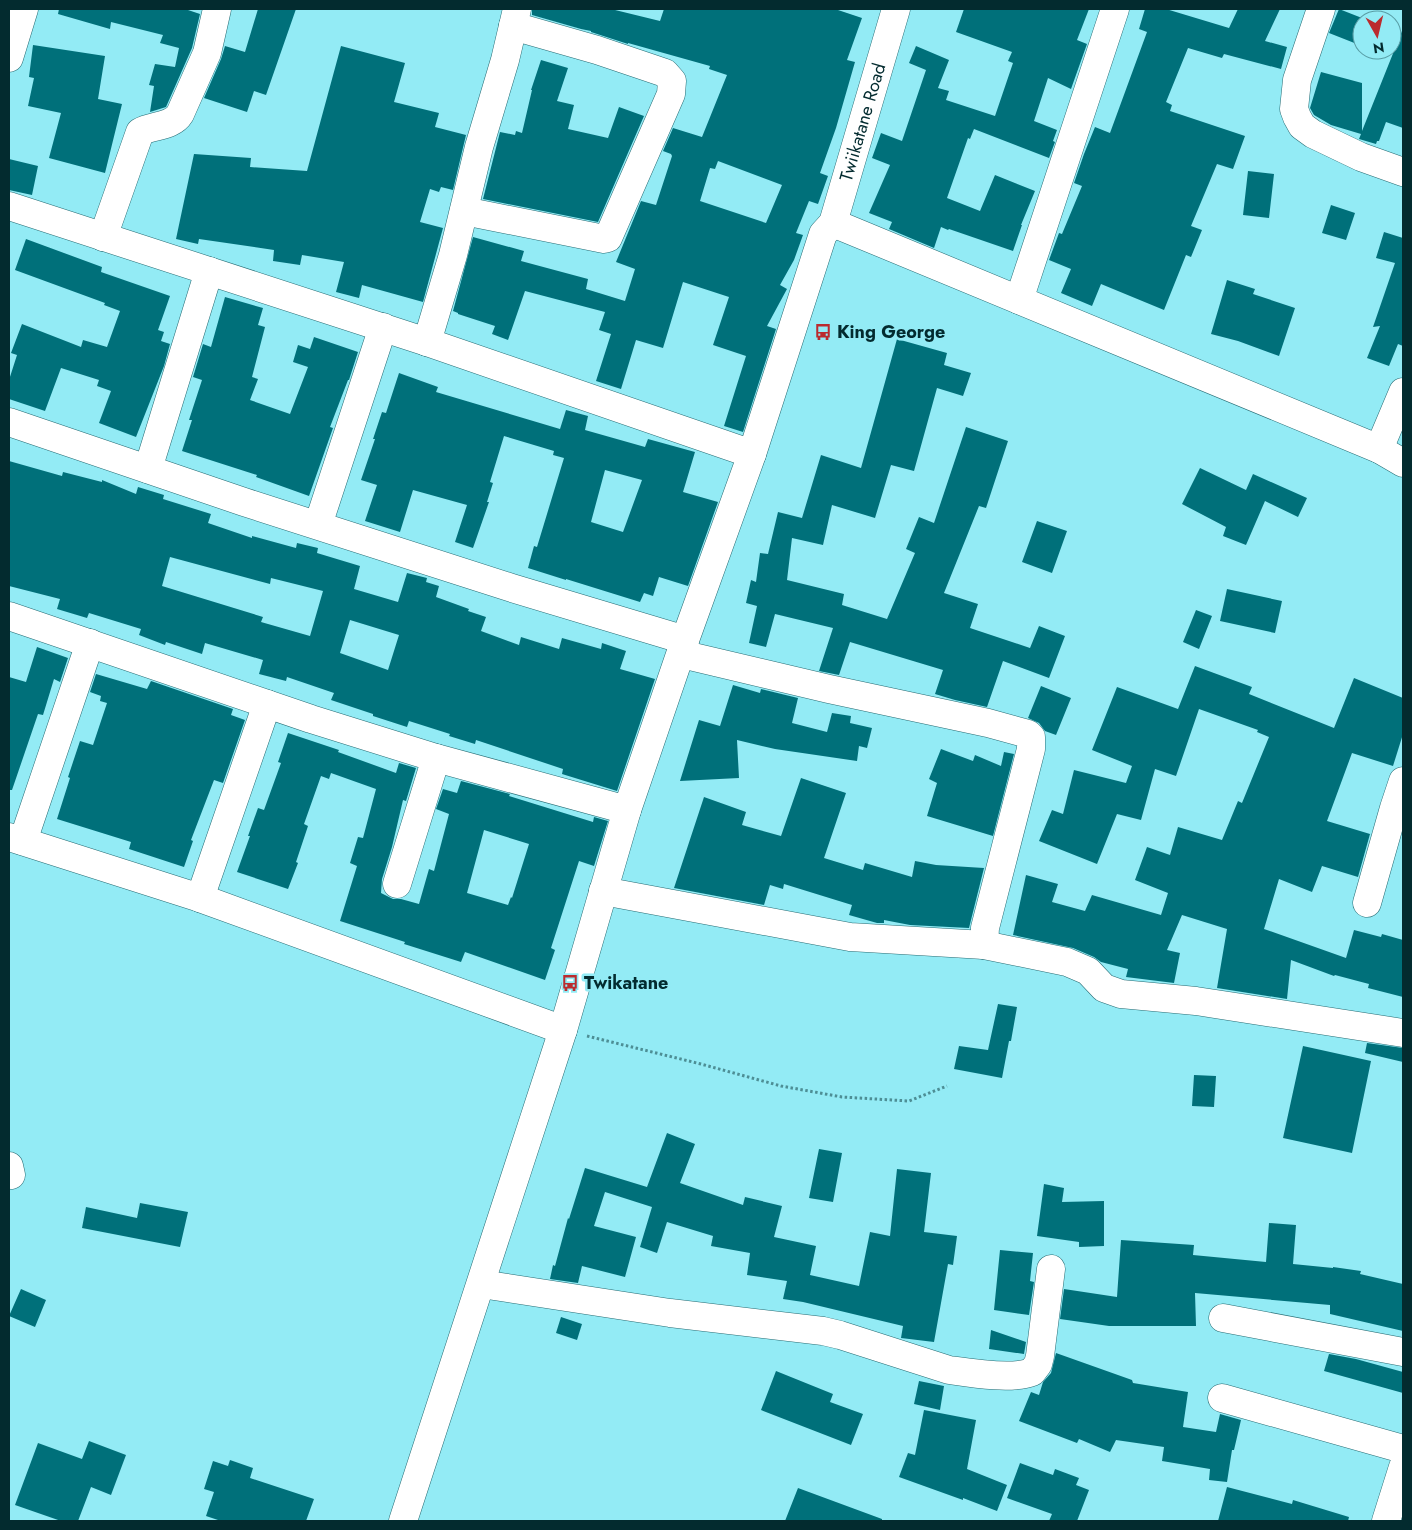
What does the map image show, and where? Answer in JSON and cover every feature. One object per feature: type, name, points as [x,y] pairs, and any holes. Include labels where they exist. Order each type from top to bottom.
[{"type":"street","points":[[9,58],[24,9]]},
{"type":"street","points":[[103,237],[140,132],[147,128],[170,123],[178,118],[180,114],[207,53],[217,9]]},
{"type":"street","name":"Twiikatane Road","points":[[403,1521],[563,1030],[627,810],[752,454],[828,228],[896,9]]},
{"type":"street","points":[[1019,300],[1115,9]]},
{"type":"street","points":[[1321,9],[1297,80],[1294,110],[1297,117],[1302,126],[1313,134],[1361,157],[1403,172]]},
{"type":"street","points":[[427,342],[505,60],[515,17],[597,50],[665,72],[672,81],[671,94],[608,238],[599,238],[464,211]]},
{"type":"street","points":[[9,206],[383,327],[752,454]]},
{"type":"street","points":[[828,228],[1019,300],[1378,449],[1403,463]]},
{"type":"street","points":[[148,469],[209,271]]},
{"type":"street","points":[[318,525],[383,327]]},
{"type":"street","points":[[1378,449],[1403,392]]},
{"type":"street","points":[[9,422],[512,588],[683,647],[829,689],[988,722],[1028,734],[1031,737],[1031,749],[985,928],[984,945]]},
{"type":"street","points":[[9,616],[311,719],[436,758],[627,810]]},
{"type":"street","points":[[90,643],[16,839],[200,898],[563,1030]]},
{"type":"street","points":[[200,898],[267,704]]},
{"type":"street","points":[[397,884],[436,758]]},
{"type":"street","points":[[1367,903],[1403,781]]},
{"type":"street","points":[[603,891],[850,937],[984,945],[1067,962],[1088,971],[1104,988],[1121,994],[1196,1001],[1403,1033]]},
{"type":"street","points":[[481,1284],[670,1313],[823,1331],[949,1370],[1018,1376],[1032,1372],[1038,1364],[1051,1269]]},
{"type":"street","points":[[1223,1318],[1403,1352]]},
{"type":"street","points":[[1222,1398],[1403,1449]]},
{"type":"street","points":[[1386,1521],[1403,1467]]},
{"type":"path","points":[[563,1030],[781,1086],[842,1097],[909,1101],[947,1086]]},
{"type":"building","points":[[59,9],[185,9],[200,14],[192,48],[166,107],[150,112],[154,86],[149,85],[155,64],[175,67],[179,48],[160,43],[163,35],[111,22],[110,29],[58,14]]},
{"type":"building","points":[[258,9],[296,9],[266,95],[254,91],[247,112],[204,98],[225,46],[245,52]]},
{"type":"building","points":[[532,9],[611,9],[660,21],[664,9],[835,9],[862,18],[847,60],[855,62],[836,128],[820,173],[828,176],[818,204],[809,201],[796,233],[803,235],[794,260],[780,285],[787,289],[767,326],[776,329],[743,432],[724,426],[746,356],[713,345],[729,297],[683,282],[663,348],[636,340],[621,389],[596,381],[611,334],[599,330],[605,312],[525,291],[508,340],[492,334],[495,326],[453,311],[473,237],[524,251],[521,261],[588,279],[586,289],[625,301],[635,269],[616,262],[641,201],[656,205],[672,156],[663,151],[673,128],[702,137],[727,75],[709,69],[710,66],[532,15]],"holes":[[[718,161],[782,185],[766,223],[700,201],[710,168],[715,169]]]},
{"type":"building","points":[[964,9],[1089,9],[1077,40],[1087,44],[1071,89],[1048,78],[1034,121],[1057,130],[1049,158],[974,129],[970,139],[968,138],[947,198],[980,211],[995,175],[1035,191],[1013,251],[941,227],[934,248],[889,229],[892,222],[869,213],[890,165],[872,158],[881,133],[902,141],[926,70],[909,63],[916,46],[949,60],[938,88],[949,91],[946,100],[995,116],[1013,63],[1008,61],[1012,52],[956,32]]},
{"type":"building","points":[[1145,9],[1166,9],[1229,28],[1238,9],[1280,9],[1265,41],[1287,47],[1281,69],[1224,54],[1222,58],[1188,48],[1166,102],[1172,105],[1170,111],[1245,136],[1233,169],[1217,164],[1191,226],[1202,230],[1191,257],[1186,255],[1164,310],[1101,284],[1092,306],[1061,293],[1071,269],[1049,260],[1059,233],[1062,234],[1082,186],[1074,183],[1095,127],[1110,133],[1147,32],[1139,29]]},
{"type":"building","points":[[1339,9],[1352,14],[1352,42],[1329,33]]},
{"type":"building","points":[[1402,31],[1403,128],[1386,122],[1376,144],[1359,139],[1361,134],[1331,125],[1314,115],[1310,108],[1321,72],[1362,83],[1362,131],[1390,60],[1402,60]]},
{"type":"building","points":[[33,45],[105,56],[98,99],[122,104],[105,173],[49,158],[61,113],[28,106],[34,78],[29,77]]},
{"type":"building","points":[[341,46],[405,63],[394,102],[439,113],[435,127],[466,135],[453,190],[441,187],[439,192],[430,189],[420,222],[443,228],[423,302],[362,285],[359,298],[336,292],[344,262],[302,255],[300,265],[273,261],[274,250],[199,239],[198,244],[176,239],[194,154],[251,158],[250,167],[307,171]]},
{"type":"building","points":[[541,60],[568,68],[557,101],[574,105],[568,129],[608,138],[619,107],[644,116],[598,222],[483,199],[500,132],[515,135],[516,131],[522,133],[531,90]]},
{"type":"building","points":[[9,159],[38,166],[32,195],[9,190]]},
{"type":"building","points":[[1248,171],[1274,174],[1269,218],[1243,215]]},
{"type":"building","points":[[1331,205],[1355,213],[1346,240],[1322,233]]},
{"type":"building","points":[[1384,232],[1403,238],[1403,346],[1398,344],[1389,366],[1367,358],[1380,326],[1373,327],[1395,263],[1376,258]]},
{"type":"building","points":[[26,239],[102,267],[101,272],[170,296],[158,330],[164,332],[161,341],[170,344],[164,366],[136,437],[99,423],[111,391],[97,386],[99,380],[61,368],[45,411],[9,399],[9,380],[17,355],[11,353],[22,324],[81,347],[83,340],[107,347],[120,311],[104,305],[105,303],[15,270]]},
{"type":"building","points":[[1227,280],[1255,289],[1253,294],[1295,308],[1279,356],[1238,341],[1211,334]]},
{"type":"building","points":[[225,297],[263,308],[258,325],[265,327],[252,377],[258,379],[250,400],[290,414],[308,367],[293,362],[298,345],[310,349],[314,337],[358,352],[330,427],[333,428],[309,496],[256,477],[257,475],[182,451],[192,420],[189,420],[202,380],[193,377],[203,344],[211,347]]},
{"type":"building","points":[[897,339],[947,353],[944,365],[971,373],[963,396],[937,388],[914,471],[891,465],[875,518],[832,505],[823,545],[792,538],[787,580],[844,594],[842,605],[887,619],[915,553],[906,549],[919,517],[934,523],[966,427],[1008,441],[986,508],[979,506],[944,593],[978,604],[970,628],[1030,648],[1039,626],[1065,636],[1049,678],[1003,661],[987,707],[935,694],[943,670],[850,642],[839,675],[819,671],[833,628],[775,614],[766,647],[749,643],[757,606],[746,603],[751,580],[756,582],[760,553],[768,554],[778,512],[802,518],[821,455],[861,468]]},
{"type":"building","points":[[399,373],[438,387],[436,392],[560,429],[566,410],[588,416],[585,430],[645,447],[648,439],[695,452],[683,492],[718,502],[688,586],[659,577],[653,596],[644,593],[640,602],[528,568],[534,546],[537,547],[564,458],[553,455],[554,451],[504,436],[490,482],[493,483],[487,502],[489,502],[473,548],[455,542],[467,505],[413,490],[400,532],[365,521],[377,485],[361,480],[382,412],[386,413]],"holes":[[[605,470],[642,480],[623,532],[591,522]]]},
{"type":"building","points":[[9,461],[62,476],[63,472],[102,482],[102,480],[136,494],[138,487],[164,495],[163,499],[211,514],[208,523],[252,538],[252,536],[296,548],[297,543],[318,548],[317,553],[360,566],[354,589],[398,602],[407,573],[427,578],[426,582],[439,586],[436,597],[486,617],[481,631],[519,645],[521,637],[559,649],[562,638],[601,649],[602,643],[626,651],[620,669],[655,679],[617,791],[562,774],[563,769],[476,740],[475,744],[409,721],[407,727],[373,716],[373,714],[331,700],[334,693],[287,677],[286,681],[259,674],[263,660],[205,643],[202,654],[166,642],[165,645],[139,635],[141,629],[89,613],[87,618],[57,609],[60,599],[9,586]],"holes":[[[170,557],[270,584],[271,578],[323,591],[310,636],[261,622],[263,617],[162,586]],[[350,620],[399,635],[388,670],[340,653]]]},
{"type":"building","points":[[1200,468],[1246,490],[1253,474],[1307,498],[1298,517],[1265,501],[1246,545],[1223,536],[1226,527],[1182,504]]},
{"type":"building","points":[[1037,521],[1067,531],[1052,573],[1022,562]]},
{"type":"building","points":[[1227,589],[1282,601],[1275,633],[1220,621]]},
{"type":"building","points":[[1196,610],[1212,616],[1199,649],[1183,642]]},
{"type":"building","points":[[37,647],[68,658],[60,682],[54,679],[43,715],[38,714],[12,790],[9,790],[9,677],[26,682]]},
{"type":"building","points":[[1195,666],[1252,687],[1249,694],[1334,728],[1354,678],[1403,698],[1403,734],[1393,766],[1352,753],[1327,821],[1370,834],[1358,877],[1322,866],[1312,892],[1279,879],[1264,929],[1346,958],[1354,930],[1381,937],[1382,934],[1403,940],[1403,997],[1368,988],[1369,984],[1334,976],[1291,960],[1287,999],[1217,988],[1227,929],[1182,915],[1167,950],[1180,953],[1174,983],[1126,977],[1128,969],[1101,962],[1073,948],[1013,935],[1026,875],[1058,884],[1052,902],[1085,911],[1092,895],[1161,915],[1168,893],[1135,880],[1147,847],[1170,855],[1178,827],[1222,840],[1238,801],[1242,803],[1269,737],[1257,732],[1258,730],[1199,709],[1176,776],[1155,769],[1141,820],[1117,814],[1097,864],[1039,841],[1052,810],[1063,814],[1074,770],[1126,783],[1132,766],[1092,750],[1117,687],[1178,709]]},
{"type":"building","points":[[96,674],[147,689],[151,681],[233,709],[231,715],[245,720],[223,783],[214,780],[191,840],[193,841],[184,867],[129,849],[131,842],[57,819],[80,741],[93,745],[107,703],[100,701],[101,696],[90,692]]},
{"type":"building","points":[[733,685],[760,693],[761,689],[798,698],[792,723],[827,732],[832,713],[851,716],[850,723],[872,728],[867,748],[859,746],[857,761],[775,749],[737,740],[739,778],[680,781],[699,720],[720,726]]},
{"type":"building","points":[[1041,686],[1071,698],[1056,735],[1045,731],[1039,723],[1028,718]]},
{"type":"building","points":[[288,733],[339,750],[338,752],[396,773],[399,763],[416,768],[406,801],[403,800],[382,879],[381,893],[393,899],[401,899],[419,904],[429,869],[434,871],[449,814],[436,809],[443,789],[457,793],[461,781],[510,794],[509,796],[593,822],[594,817],[608,821],[594,866],[579,861],[551,948],[555,950],[545,980],[465,952],[461,962],[340,921],[357,866],[350,863],[358,837],[363,838],[376,789],[331,773],[329,779],[321,776],[304,824],[308,826],[296,862],[298,863],[288,889],[237,872],[258,808],[264,810],[281,763],[278,762]],"holes":[[[484,830],[529,844],[512,898],[508,905],[467,893]]]},
{"type":"building","points":[[941,749],[973,761],[975,755],[1001,766],[1004,752],[1014,754],[993,836],[927,816],[937,783],[929,779]]},
{"type":"building","points":[[801,778],[846,793],[824,858],[863,870],[865,863],[912,877],[915,861],[936,865],[984,868],[969,928],[910,925],[884,920],[884,923],[877,923],[849,915],[852,905],[784,884],[783,889],[770,885],[764,905],[674,888],[704,797],[746,812],[742,825],[781,836]]},
{"type":"building","points":[[998,1004],[1017,1007],[1002,1078],[954,1069],[959,1046],[988,1050]]},
{"type":"building","points":[[1367,1043],[1403,1048],[1403,1062],[1365,1053]]},
{"type":"building","points":[[1303,1046],[1371,1061],[1352,1153],[1283,1138]]},
{"type":"building","points":[[1194,1075],[1216,1076],[1214,1107],[1192,1106]]},
{"type":"building","points":[[667,1133],[695,1144],[680,1183],[743,1205],[745,1197],[782,1206],[774,1237],[816,1246],[810,1275],[859,1286],[870,1232],[890,1236],[897,1169],[931,1173],[924,1232],[957,1236],[953,1265],[948,1264],[934,1342],[901,1338],[903,1326],[783,1299],[787,1281],[747,1275],[750,1253],[711,1246],[713,1236],[667,1222],[657,1253],[640,1247],[652,1207],[605,1192],[594,1226],[636,1237],[625,1277],[582,1266],[578,1283],[550,1279],[585,1168],[647,1187]]},
{"type":"building","points":[[819,1149],[842,1153],[833,1202],[809,1198]]},
{"type":"building","points":[[1044,1184],[1064,1188],[1062,1202],[1104,1201],[1104,1246],[1079,1247],[1079,1242],[1037,1236]]},
{"type":"building","points":[[140,1203],[188,1212],[180,1247],[82,1228],[86,1207],[137,1218]]},
{"type":"building","points":[[1269,1223],[1296,1225],[1293,1264],[1361,1271],[1360,1274],[1403,1284],[1403,1331],[1330,1314],[1330,1305],[1195,1293],[1196,1326],[1109,1326],[1060,1319],[1064,1289],[1117,1297],[1121,1240],[1194,1245],[1193,1255],[1266,1262]]},
{"type":"building","points":[[1000,1250],[1033,1253],[1030,1281],[1034,1282],[1029,1315],[994,1310]]},
{"type":"building","points":[[21,1289],[46,1300],[35,1327],[9,1316]]},
{"type":"building","points":[[561,1317],[582,1324],[577,1340],[556,1333]]},
{"type":"building","points":[[991,1330],[1026,1342],[1024,1354],[989,1349]]},
{"type":"building","points":[[1056,1353],[1132,1380],[1133,1383],[1188,1392],[1183,1427],[1216,1432],[1220,1414],[1241,1420],[1234,1450],[1232,1450],[1227,1482],[1209,1480],[1210,1469],[1162,1461],[1164,1447],[1116,1440],[1110,1452],[1079,1439],[1077,1443],[1019,1421],[1031,1392],[1039,1395],[1043,1382],[1051,1373]]},
{"type":"building","points":[[1329,1354],[1356,1359],[1403,1372],[1403,1393],[1324,1371]]},
{"type":"building","points":[[776,1371],[833,1394],[830,1402],[863,1414],[851,1445],[761,1410]]},
{"type":"building","points":[[919,1381],[944,1386],[940,1410],[914,1404]]},
{"type":"building","points":[[924,1410],[976,1420],[967,1469],[1007,1485],[997,1511],[899,1477],[908,1453],[915,1455]]},
{"type":"building","points":[[89,1441],[126,1455],[111,1495],[91,1487],[78,1521],[61,1521],[15,1505],[38,1443],[82,1459]]},
{"type":"building","points":[[230,1460],[253,1468],[250,1478],[314,1499],[306,1521],[221,1521],[206,1516],[214,1492],[204,1489],[213,1461],[228,1466]]},
{"type":"building","points":[[1020,1463],[1053,1475],[1055,1469],[1079,1478],[1076,1485],[1089,1490],[1077,1521],[1049,1521],[1052,1514],[1007,1498]]},
{"type":"building","points":[[1227,1487],[1292,1504],[1293,1500],[1349,1517],[1348,1521],[1218,1521]]},
{"type":"building","points":[[798,1488],[882,1519],[882,1521],[785,1521]]},
{"type":"place","name":"King George","points":[[823,332]]},
{"type":"place","name":"Twikatane","points":[[570,983]]}]
